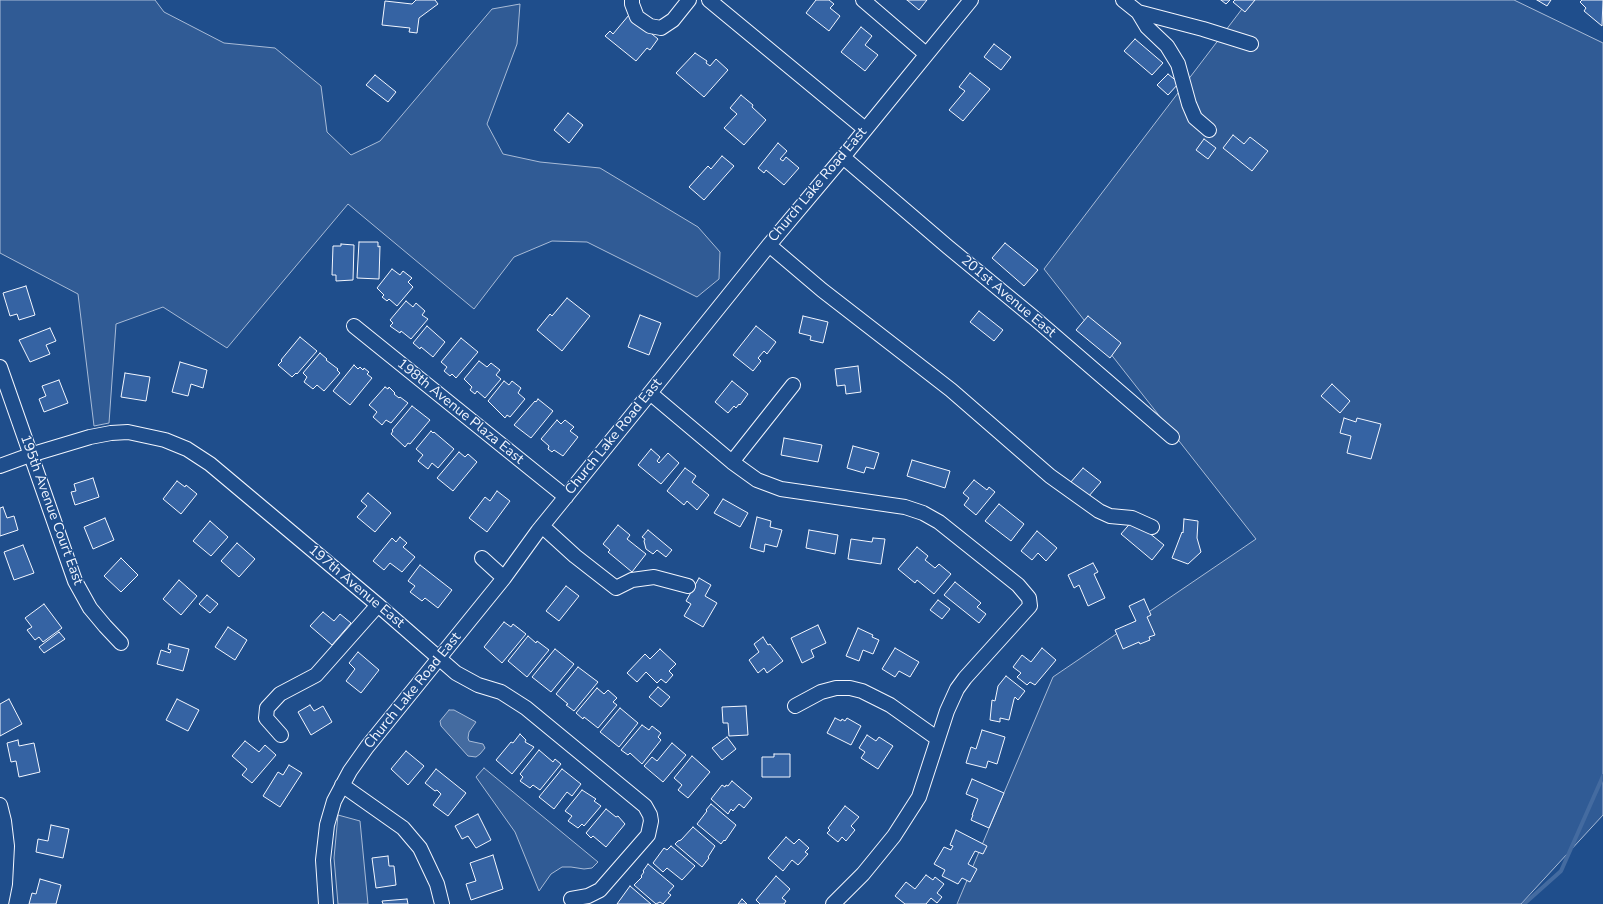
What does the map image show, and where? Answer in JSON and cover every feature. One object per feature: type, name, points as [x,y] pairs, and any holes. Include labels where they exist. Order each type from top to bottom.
[{"type":"street","points":[[632,0],[637,16],[650,26],[661,28],[673,20],[689,0]]},
{"type":"street","points":[[709,0],[865,128]]},
{"type":"street","points":[[863,0],[926,54]]},
{"type":"street","name":"Church Lake Road East","points":[[326,904],[323,860],[324,846],[331,811],[342,785],[367,747],[504,578],[542,526],[769,245],[971,0]]},
{"type":"street","points":[[1124,0],[1138,12],[1147,28],[1167,46],[1178,64],[1189,104],[1195,118],[1209,130]]},
{"type":"street","points":[[1138,12],[1203,29],[1251,44]]},
{"type":"street","name":"201st Avenue East","points":[[843,157],[948,247],[1033,317],[1172,437]]},
{"type":"street","points":[[769,245],[822,290],[951,390],[1050,476],[1099,511],[1110,516],[1132,518],[1152,527]]},
{"type":"street","name":"198th Avenue Plaza East","points":[[354,326],[566,498]]},
{"type":"street","name":"195th Avenue Court East","points":[[0,367],[75,581],[90,608],[120,643]]},
{"type":"street","points":[[732,462],[793,385]]},
{"type":"street","points":[[650,393],[732,462],[757,480],[781,489],[905,507],[923,513],[939,522],[1018,584],[1029,598],[1030,606],[965,678],[958,689],[947,710],[919,797],[894,836],[863,874],[833,904]]},
{"type":"street","name":"197th Avenue East","points":[[0,466],[30,455],[90,437],[111,433],[128,432],[165,440],[187,449],[210,464],[378,605],[456,674],[478,685],[501,692],[526,708],[645,806],[650,815],[651,821],[648,834],[600,890],[588,896],[571,899]]},
{"type":"street","points":[[542,526],[575,556],[616,588],[632,580],[654,577],[688,586]]},
{"type":"street","points":[[482,558],[504,578]]},
{"type":"street","points":[[281,735],[266,718],[267,708],[280,694],[316,675],[378,605]]},
{"type":"street","points":[[794,706],[821,692],[836,688],[850,688],[862,691],[890,705],[938,739]]},
{"type":"street","points":[[342,785],[402,828],[420,848],[437,884],[442,904]]},
{"type":"street","points":[[0,805],[4,821],[7,846],[5,884],[1,904]]},
{"type":"shaded area","points":[[0,0],[155,0],[164,12],[224,43],[275,48],[321,86],[327,132],[351,155],[380,141],[492,9],[520,4],[517,44],[487,124],[503,154],[540,162],[600,168],[698,227],[720,252],[719,279],[697,297],[587,242],[552,241],[514,257],[474,309],[348,204],[227,348],[163,307],[116,324],[109,423],[94,426],[78,294],[0,253]]},
{"type":"shaded area","points":[[1241,0],[1514,0],[1603,43],[1603,815],[1521,904],[957,904],[1053,677],[1256,539],[1044,269],[1245,5]]},
{"type":"shaded area","points":[[449,710],[454,710],[476,722],[469,732],[469,741],[483,744],[485,748],[476,757],[468,756],[441,726],[440,721]]},
{"type":"shaded area","points":[[484,768],[598,862],[592,868],[584,869],[562,867],[551,874],[539,891],[515,832],[476,777]]},
{"type":"shaded area","points":[[338,815],[360,821],[368,904],[338,904],[334,858]]},
{"type":"building","points":[[416,0],[435,0],[438,4],[419,18],[417,33],[409,32],[410,28],[382,25],[385,1],[412,4]]},
{"type":"building","points":[[816,0],[829,0],[834,4],[830,8],[840,16],[829,31],[806,13]]},
{"type":"building","points":[[907,0],[927,0],[919,10]]},
{"type":"building","points":[[1221,0],[1230,0],[1226,4]]},
{"type":"building","points":[[1235,0],[1255,0],[1245,12],[1233,2]]},
{"type":"building","points":[[1537,0],[1551,0],[1547,6]]},
{"type":"building","points":[[1582,0],[1603,0],[1602,26],[1584,11],[1586,8],[1580,2]]},
{"type":"building","points":[[629,15],[658,39],[650,50],[647,48],[636,61],[605,36],[610,31],[613,34]]},
{"type":"building","points":[[861,27],[872,36],[865,45],[878,55],[865,71],[841,52]]},
{"type":"building","points":[[1135,39],[1163,63],[1152,75],[1124,51]]},
{"type":"building","points":[[994,44],[1011,57],[1001,70],[984,57]]},
{"type":"building","points":[[695,53],[707,61],[706,63],[710,66],[716,59],[728,70],[704,97],[676,73]]},
{"type":"building","points":[[970,73],[990,89],[963,121],[949,110],[965,91],[959,87]]},
{"type":"building","points":[[1168,74],[1179,83],[1168,95],[1157,85]]},
{"type":"building","points":[[375,75],[396,92],[388,102],[366,85]]},
{"type":"building","points":[[741,95],[753,105],[752,107],[766,120],[744,145],[724,128],[737,114],[730,108]]},
{"type":"building","points":[[568,113],[583,125],[569,143],[554,130]]},
{"type":"building","points":[[1233,135],[1244,144],[1250,137],[1268,151],[1252,171],[1223,148]]},
{"type":"building","points":[[1204,139],[1216,148],[1208,159],[1196,150]]},
{"type":"building","points":[[778,143],[787,151],[780,159],[783,161],[786,157],[799,168],[784,185],[766,170],[764,173],[758,168]]},
{"type":"building","points":[[722,156],[734,166],[704,200],[689,187],[708,166],[711,169]]},
{"type":"building","points":[[359,242],[378,242],[378,247],[380,246],[379,279],[357,278]]},
{"type":"building","points":[[1005,243],[1038,270],[1024,286],[992,258]]},
{"type":"building","points":[[341,244],[354,245],[353,280],[336,281],[336,275],[332,275],[333,246],[341,246]]},
{"type":"building","points":[[392,269],[400,275],[403,271],[412,278],[408,282],[413,287],[397,306],[389,299],[387,301],[382,297],[384,295],[377,288]]},
{"type":"building","points":[[26,286],[35,315],[19,320],[17,314],[10,316],[3,293]]},
{"type":"building","points":[[567,298],[590,316],[562,351],[537,330],[550,314],[552,316]]},
{"type":"building","points":[[406,301],[413,307],[416,303],[425,311],[422,315],[428,319],[411,339],[401,331],[400,333],[390,326],[393,323],[390,320]]},
{"type":"building","points":[[979,311],[1003,330],[994,341],[970,322]]},
{"type":"building","points":[[640,315],[661,323],[649,355],[628,347]]},
{"type":"building","points":[[803,316],[828,322],[823,343],[810,340],[811,336],[799,333]]},
{"type":"building","points":[[1088,316],[1121,343],[1110,358],[1076,330]]},
{"type":"building","points":[[427,326],[445,342],[433,357],[421,347],[420,349],[413,343]]},
{"type":"building","points":[[756,326],[776,342],[767,354],[764,351],[758,358],[761,361],[753,371],[733,355]]},
{"type":"building","points":[[50,328],[56,341],[46,345],[50,354],[30,362],[19,340]]},
{"type":"building","points":[[300,337],[317,351],[297,374],[296,373],[292,377],[278,365]]},
{"type":"building","points":[[461,338],[478,352],[456,378],[452,374],[450,376],[444,371],[447,367],[441,362]]},
{"type":"building","points":[[320,353],[327,359],[326,360],[338,369],[337,370],[340,373],[324,391],[317,385],[313,389],[304,382],[307,377],[303,373]]},
{"type":"building","points":[[479,361],[487,367],[491,363],[500,370],[496,375],[501,379],[485,398],[477,391],[475,394],[470,390],[472,387],[464,379]]},
{"type":"building","points":[[180,362],[207,370],[203,388],[191,384],[188,396],[172,392]]},
{"type":"building","points":[[354,365],[358,369],[360,367],[363,370],[364,368],[369,372],[367,374],[372,378],[350,405],[333,391]]},
{"type":"building","points":[[858,366],[861,392],[846,394],[845,385],[837,386],[835,369]]},
{"type":"building","points":[[125,373],[150,377],[146,401],[121,397]]},
{"type":"building","points":[[59,380],[68,403],[44,412],[39,399],[46,396],[42,386]]},
{"type":"building","points":[[504,381],[509,385],[512,381],[521,388],[518,393],[525,399],[510,417],[507,415],[505,418],[488,401]]},
{"type":"building","points":[[732,381],[748,394],[740,405],[739,404],[736,408],[734,406],[728,413],[715,402]]},
{"type":"building","points":[[1332,384],[1350,401],[1340,413],[1321,396]]},
{"type":"building","points":[[385,387],[388,389],[389,387],[395,393],[394,394],[408,403],[391,423],[386,420],[382,425],[373,417],[377,412],[369,405]]},
{"type":"building","points":[[538,399],[553,411],[531,438],[514,425]]},
{"type":"building","points":[[412,406],[430,420],[410,444],[408,443],[405,447],[391,434],[393,431],[392,430]]},
{"type":"building","points":[[1344,418],[1356,422],[1357,418],[1381,424],[1371,459],[1347,453],[1351,436],[1340,433]]},
{"type":"building","points":[[557,420],[561,424],[565,420],[574,427],[570,431],[578,437],[563,456],[554,450],[552,452],[548,449],[549,446],[541,439]]},
{"type":"building","points":[[431,431],[454,449],[438,468],[432,463],[428,469],[418,461],[423,455],[416,449]]},
{"type":"building","points":[[784,438],[822,445],[818,462],[781,455]]},
{"type":"building","points":[[853,446],[879,453],[874,469],[866,467],[864,473],[847,468]]},
{"type":"building","points":[[651,449],[660,457],[657,461],[659,463],[668,453],[679,463],[661,484],[638,465]]},
{"type":"building","points":[[459,452],[465,457],[468,454],[477,462],[453,491],[437,478]]},
{"type":"building","points":[[912,460],[950,471],[945,488],[907,476]]},
{"type":"building","points":[[685,468],[696,476],[692,482],[709,495],[697,510],[687,501],[684,505],[667,491]]},
{"type":"building","points":[[1083,468],[1101,482],[1088,497],[1070,483]]},
{"type":"building","points":[[93,478],[99,497],[75,505],[71,492],[76,491],[74,484]]},
{"type":"building","points":[[974,480],[987,490],[989,487],[995,492],[976,515],[964,505],[969,498],[963,493]]},
{"type":"building","points":[[177,481],[185,487],[186,485],[197,494],[181,514],[163,499]]},
{"type":"building","points":[[497,491],[510,501],[487,532],[469,518],[485,497],[490,501]]},
{"type":"building","points":[[368,493],[391,513],[375,532],[357,517],[367,506],[361,501]]},
{"type":"building","points":[[723,499],[748,513],[740,527],[714,513]]},
{"type":"building","points":[[999,504],[1024,524],[1011,541],[985,521]]},
{"type":"building","points":[[3,507],[7,518],[14,516],[18,530],[0,536],[0,508]]},
{"type":"building","points":[[757,517],[771,521],[770,527],[782,530],[777,547],[765,544],[764,552],[750,548]]},
{"type":"building","points":[[105,518],[114,540],[93,549],[84,527]]},
{"type":"building","points":[[1184,519],[1198,521],[1197,538],[1201,552],[1188,564],[1172,558],[1182,532],[1183,533]]},
{"type":"building","points":[[1133,520],[1164,545],[1152,560],[1121,534]]},
{"type":"building","points":[[210,521],[228,537],[211,556],[193,541]]},
{"type":"building","points":[[618,525],[630,535],[627,539],[646,554],[632,572],[608,552],[610,550],[603,544]]},
{"type":"building","points":[[648,530],[672,550],[666,557],[657,550],[653,554],[646,549],[645,539],[642,537]]},
{"type":"building","points":[[809,530],[838,535],[835,554],[806,548]]},
{"type":"building","points":[[1037,531],[1057,548],[1046,561],[1038,553],[1032,560],[1021,551]]},
{"type":"building","points":[[400,537],[407,543],[403,547],[415,557],[402,572],[390,563],[384,570],[373,561],[392,538],[396,542]]},
{"type":"building","points":[[873,538],[885,539],[881,564],[848,559],[851,539],[872,542]]},
{"type":"building","points":[[237,543],[255,559],[239,577],[221,561]]},
{"type":"building","points":[[23,545],[34,573],[14,580],[4,552]]},
{"type":"building","points":[[917,547],[928,556],[925,560],[935,568],[939,564],[951,574],[934,594],[917,580],[915,583],[898,569]]},
{"type":"building","points":[[121,558],[138,575],[121,592],[104,576]]},
{"type":"building","points":[[1093,563],[1098,572],[1094,574],[1105,598],[1088,606],[1079,585],[1074,588],[1068,575]]},
{"type":"building","points":[[420,565],[452,590],[438,608],[425,598],[422,601],[410,592],[415,586],[408,581]]},
{"type":"building","points":[[699,578],[711,585],[705,596],[717,603],[703,627],[684,616],[691,604],[686,601]]},
{"type":"building","points":[[179,580],[197,596],[181,615],[163,599]]},
{"type":"building","points":[[955,582],[981,603],[977,607],[986,614],[979,623],[944,595]]},
{"type":"building","points":[[566,586],[579,596],[559,621],[546,611]]},
{"type":"building","points":[[207,595],[218,604],[210,613],[199,604]]},
{"type":"building","points":[[1144,599],[1151,615],[1147,617],[1155,635],[1149,637],[1150,640],[1140,644],[1139,642],[1123,649],[1115,630],[1136,621],[1129,606]]},
{"type":"building","points":[[938,600],[950,609],[942,619],[930,610]]},
{"type":"building","points":[[44,604],[62,628],[43,642],[39,637],[35,640],[27,630],[32,627],[25,618]]},
{"type":"building","points":[[323,612],[334,621],[340,614],[351,623],[332,645],[310,626]]},
{"type":"building","points":[[504,622],[511,627],[513,624],[526,634],[502,663],[484,647]]},
{"type":"building","points":[[818,625],[826,643],[811,650],[814,657],[802,663],[791,638]]},
{"type":"building","points":[[228,627],[247,640],[235,660],[215,647]]},
{"type":"building","points":[[858,628],[873,635],[872,637],[879,640],[873,654],[863,650],[859,661],[846,656]]},
{"type":"building","points":[[59,632],[65,639],[44,653],[39,647]]},
{"type":"building","points":[[528,636],[536,643],[537,641],[549,650],[527,677],[508,661]]},
{"type":"building","points":[[763,637],[768,645],[770,644],[783,661],[767,673],[764,668],[758,673],[749,660],[759,652],[754,644]]},
{"type":"building","points":[[169,644],[189,649],[183,671],[157,664],[161,650],[170,653],[171,650],[168,649]]},
{"type":"building","points":[[895,648],[919,662],[910,677],[899,671],[895,677],[882,669]]},
{"type":"building","points":[[1042,648],[1056,660],[1035,685],[1030,682],[1027,685],[1017,677],[1021,673],[1013,667],[1022,655],[1031,662]]},
{"type":"building","points":[[555,649],[574,664],[551,692],[532,677]]},
{"type":"building","points":[[660,649],[676,664],[669,671],[673,675],[666,683],[661,679],[657,683],[646,672],[637,682],[627,673],[645,654],[650,659]]},
{"type":"building","points":[[358,652],[379,670],[361,693],[346,681],[355,669],[349,663]]},
{"type":"building","points":[[578,667],[598,682],[574,711],[556,694]]},
{"type":"building","points":[[1006,676],[1025,691],[1018,700],[1015,697],[1009,720],[1000,718],[1000,722],[990,720],[992,700],[995,701],[998,686]]},
{"type":"building","points":[[658,687],[670,697],[661,707],[649,697]]},
{"type":"building","points":[[597,688],[604,694],[608,690],[617,698],[613,702],[617,705],[598,728],[584,717],[583,719],[576,713]]},
{"type":"building","points":[[9,699],[22,724],[0,736],[0,704]]},
{"type":"building","points":[[177,699],[199,710],[188,731],[166,720]]},
{"type":"building","points":[[310,705],[314,711],[323,706],[332,722],[311,735],[298,712]]},
{"type":"building","points":[[746,706],[748,735],[729,736],[728,723],[723,723],[722,707]]},
{"type":"building","points":[[620,708],[638,723],[619,747],[600,732]]},
{"type":"building","points":[[835,718],[845,721],[847,718],[861,726],[851,745],[827,733]]},
{"type":"building","points":[[642,725],[649,730],[652,726],[661,733],[658,737],[661,740],[642,764],[630,753],[628,755],[621,750]]},
{"type":"building","points":[[982,730],[1005,737],[997,764],[988,761],[986,768],[966,763],[971,747],[976,749]]},
{"type":"building","points":[[520,734],[526,740],[525,742],[534,747],[512,774],[496,760]]},
{"type":"building","points":[[867,735],[876,741],[879,737],[893,746],[878,769],[861,758],[865,752],[859,748]]},
{"type":"building","points":[[727,737],[736,749],[722,760],[712,748]]},
{"type":"building","points":[[18,740],[19,746],[34,743],[40,772],[19,777],[16,761],[11,762],[7,743]]},
{"type":"building","points":[[245,741],[259,752],[265,745],[276,755],[252,783],[242,775],[247,769],[232,756]]},
{"type":"building","points":[[672,743],[686,755],[663,782],[644,766],[652,757],[657,761]]},
{"type":"building","points":[[539,750],[553,762],[555,759],[561,764],[540,790],[533,785],[530,788],[520,781],[523,777],[520,774]]},
{"type":"building","points":[[406,751],[424,766],[408,785],[391,769]]},
{"type":"building","points":[[774,754],[790,754],[790,777],[762,777],[762,757],[774,757]]},
{"type":"building","points":[[692,756],[710,772],[688,798],[678,790],[682,785],[674,778]]},
{"type":"building","points":[[289,765],[302,773],[280,807],[263,796],[278,772],[283,775]]},
{"type":"building","points":[[436,769],[466,793],[448,816],[433,805],[441,794],[425,783]]},
{"type":"building","points":[[562,769],[581,784],[572,796],[567,792],[554,809],[539,797]]},
{"type":"building","points":[[972,779],[1004,793],[989,828],[971,820],[978,799],[966,794]]},
{"type":"building","points":[[732,781],[752,798],[744,808],[739,804],[733,811],[731,809],[728,814],[711,799],[722,785],[725,787],[726,785],[728,786]]},
{"type":"building","points":[[582,790],[596,799],[594,801],[601,806],[584,826],[582,824],[578,828],[568,821],[572,816],[565,811]]},
{"type":"building","points":[[711,804],[736,825],[725,841],[724,840],[721,844],[697,824]]},
{"type":"building","points":[[845,806],[859,817],[851,826],[855,830],[846,841],[842,837],[838,842],[827,833],[830,830],[828,828]]},
{"type":"building","points":[[606,809],[616,817],[618,816],[625,824],[606,847],[593,836],[591,838],[586,833]]},
{"type":"building","points":[[478,814],[491,840],[476,848],[468,836],[462,839],[455,826]]},
{"type":"building","points":[[51,825],[69,829],[63,858],[36,852],[38,839],[48,841]]},
{"type":"building","points":[[693,827],[715,846],[708,857],[709,858],[702,867],[675,844],[681,840]]},
{"type":"building","points":[[956,830],[987,846],[983,854],[975,851],[968,864],[977,869],[970,882],[962,878],[958,884],[942,876],[945,870],[934,864],[944,847],[951,850],[953,846],[950,845]]},
{"type":"building","points":[[786,837],[794,844],[799,839],[809,848],[805,852],[808,854],[798,865],[792,860],[783,871],[768,858]]},
{"type":"building","points":[[671,846],[695,866],[682,880],[667,868],[663,872],[653,863],[664,848],[667,850]]},
{"type":"building","points":[[493,855],[503,889],[471,900],[466,884],[476,881],[470,863]]},
{"type":"building","points":[[388,856],[389,866],[394,866],[396,885],[376,888],[372,858]]},
{"type":"building","points":[[648,864],[674,886],[668,893],[671,895],[663,904],[660,902],[656,904],[634,885],[642,877],[643,871]]},
{"type":"building","points":[[926,875],[933,880],[935,877],[944,884],[937,893],[942,897],[937,903],[931,898],[926,904],[905,904],[895,896],[906,882],[915,889]]},
{"type":"building","points":[[776,876],[790,889],[782,898],[786,901],[784,904],[760,904],[756,900]]},
{"type":"building","points":[[40,879],[61,885],[56,904],[29,904],[32,893],[36,894]]},
{"type":"building","points":[[630,886],[651,904],[617,904]]},
{"type":"building","points":[[407,899],[408,904],[383,904],[382,901]]},
{"type":"building","points":[[742,899],[747,904],[738,904]]},
{"type":"waterway","points":[[1524,904],[1561,871],[1603,776]]}]
